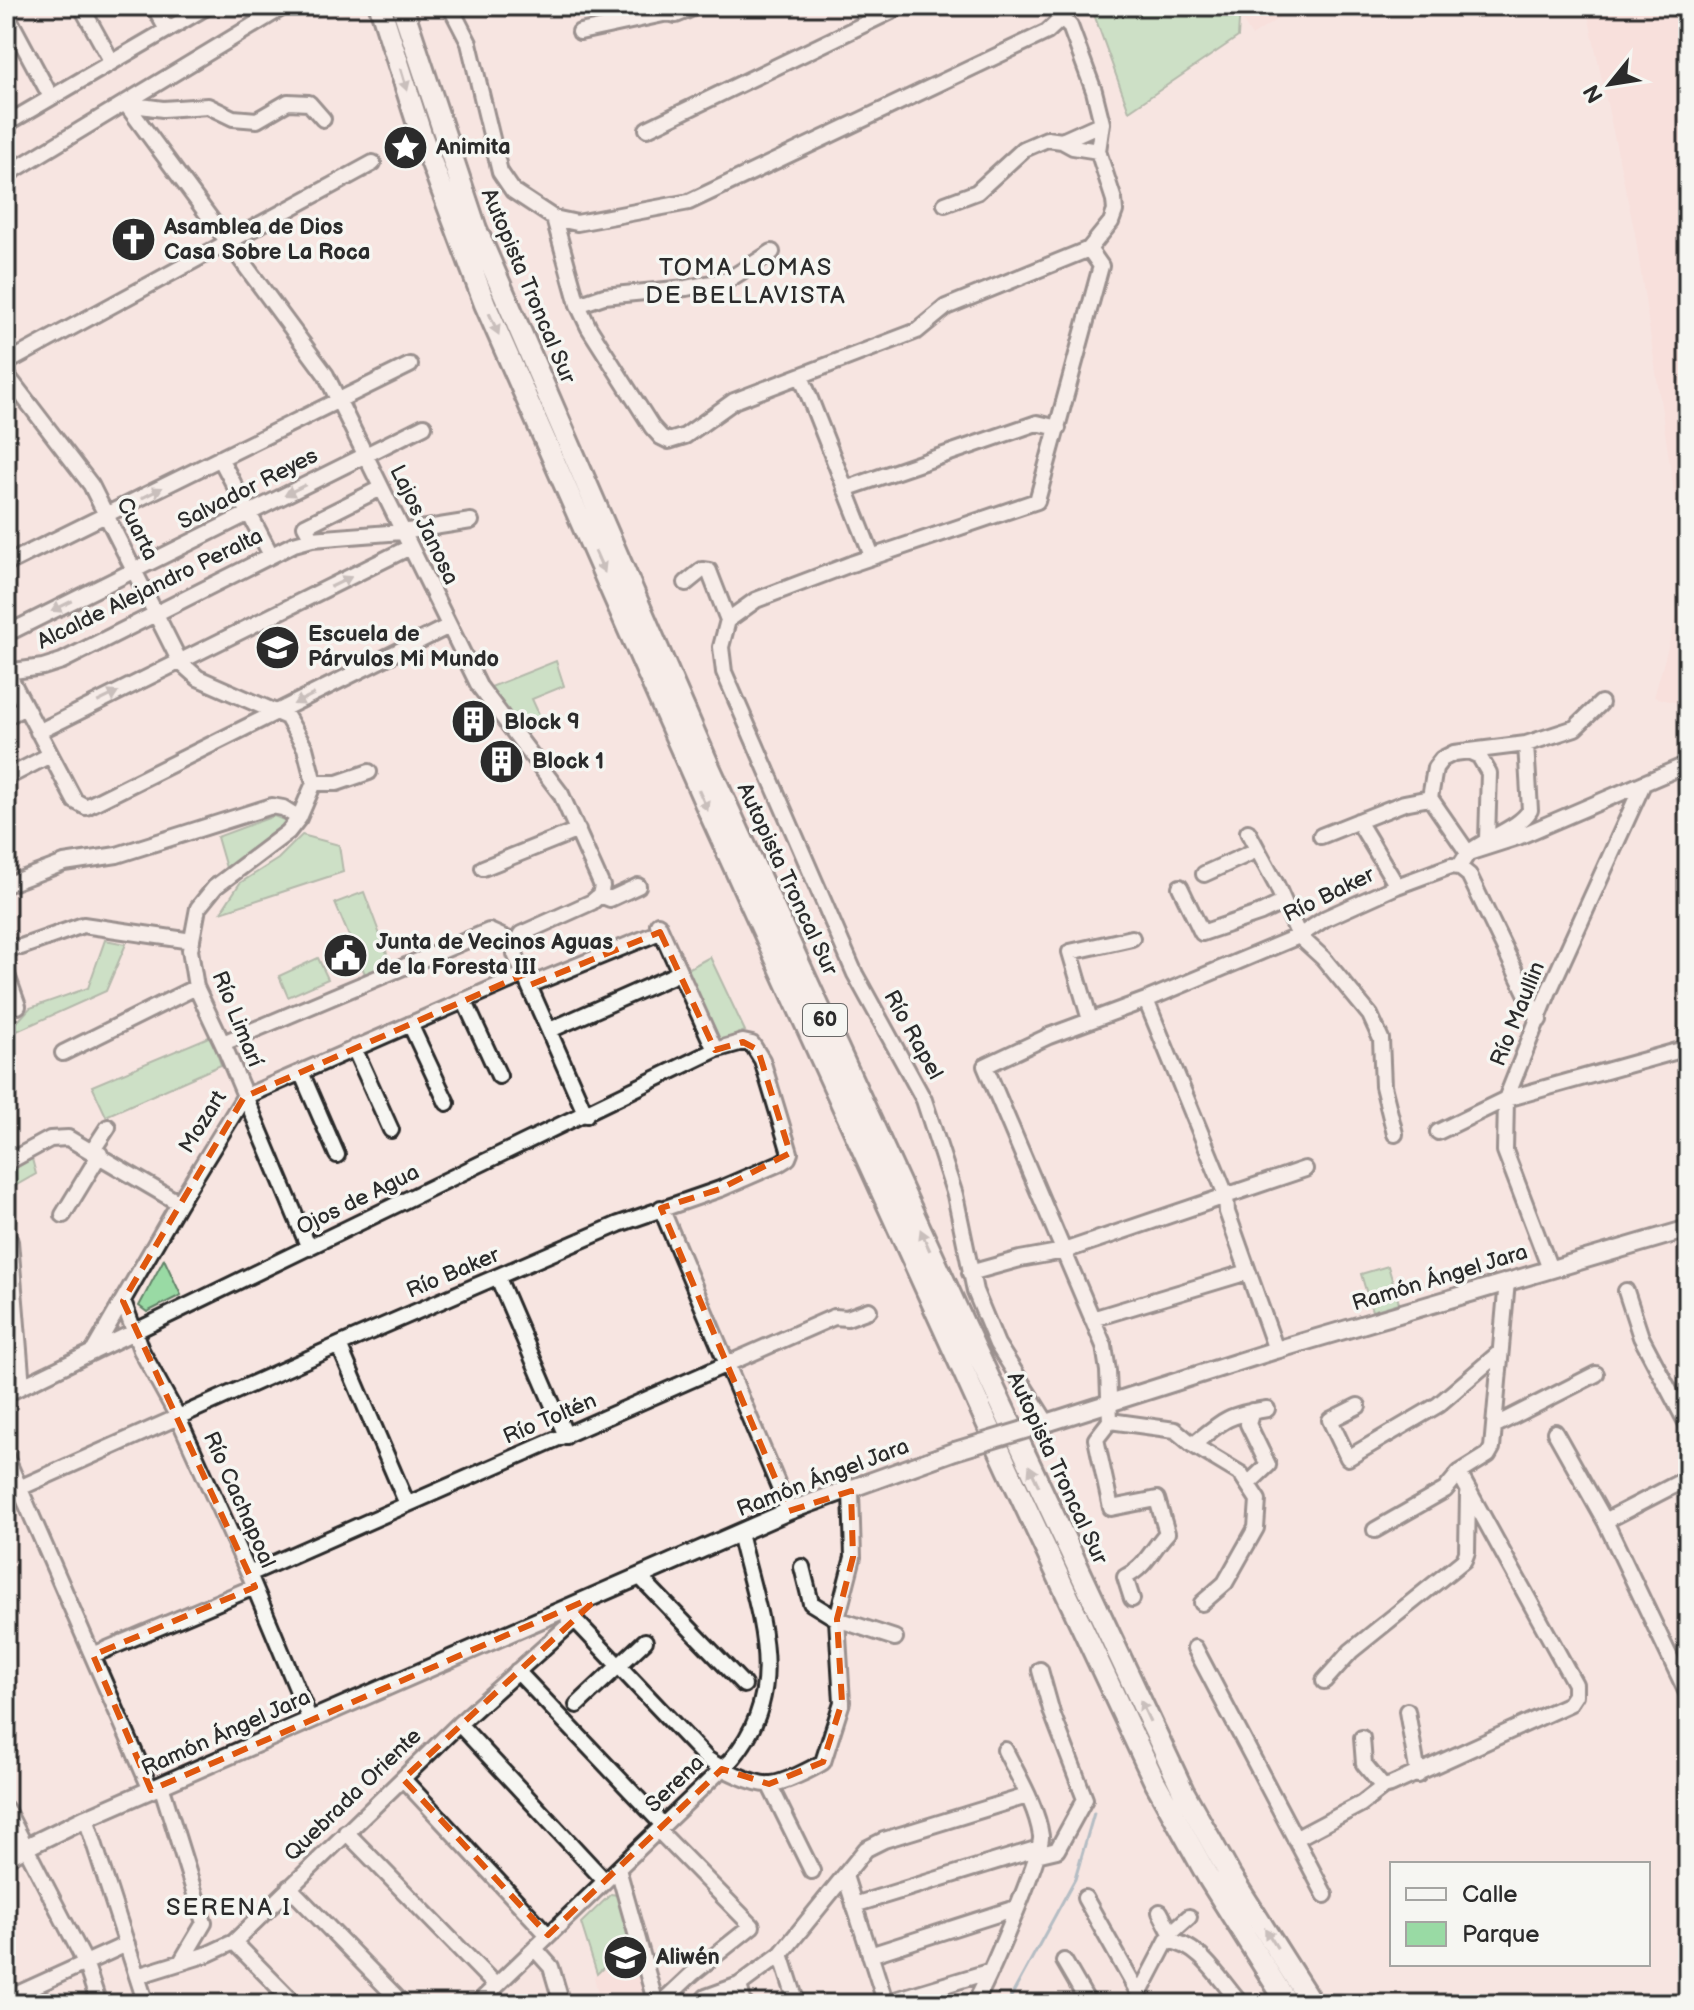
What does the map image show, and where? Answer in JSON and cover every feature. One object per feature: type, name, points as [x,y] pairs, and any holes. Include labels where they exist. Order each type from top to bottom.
[{"type":"highway","name":"Autopista Troncal Sur","points":[[380,6],[432,165],[485,304],[803,1020],[1154,1780],[1208,1877],[1288,2004]]},
{"type":"highway","name":"Autopista Troncal Sur","points":[[402,6],[476,229],[710,769],[965,1327],[1183,1791],[1230,1875],[1312,2004]]},
{"type":"main road","name":"Ramón Ángel Jara","points":[[6,1857],[156,1787],[789,1511],[955,1451],[1276,1350],[1688,1229]]},
{"type":"street","points":[[81,6],[112,62]]},
{"type":"street","points":[[154,6],[167,30]]},
{"type":"street","points":[[6,124],[208,6]]},
{"type":"street","points":[[450,6],[469,43],[500,172],[513,191],[554,218],[577,223],[689,202],[1047,32],[1062,12],[1094,91],[1102,123],[1098,151],[1115,211],[1111,222],[1089,249],[946,307],[917,331],[734,401],[685,436],[669,441],[652,427],[578,305],[554,218]]},
{"type":"street","points":[[580,32],[668,13],[676,15],[698,6]]},
{"type":"street","points":[[647,129],[902,6]]},
{"type":"street","points":[[6,175],[280,9]]},
{"type":"street","points":[[6,13],[51,97]]},
{"type":"street","points":[[126,104],[163,109],[208,106],[233,118],[257,120],[288,102],[298,102],[309,103],[323,119]]},
{"type":"street","name":"Lajos Janosa","points":[[126,104],[326,375],[479,686],[561,794],[602,886],[600,895]]},
{"type":"street","points":[[1062,141],[1102,123]]},
{"type":"street","points":[[945,204],[977,192],[1024,149],[1047,139],[1098,151]]},
{"type":"street","points":[[6,363],[373,163]]},
{"type":"street","points":[[686,583],[702,570],[709,571],[728,620],[756,600],[872,556],[1037,501],[1101,266],[1089,249]]},
{"type":"street","points":[[578,305],[604,296],[686,288],[728,280],[772,252]]},
{"type":"street","points":[[6,564],[410,365]]},
{"type":"street","name":"Cuarta","points":[[6,374],[81,469],[180,662],[198,678],[278,712],[294,725],[305,748],[314,783]]},
{"type":"street","points":[[801,376],[872,556]]},
{"type":"street","points":[[845,489],[1037,423],[1058,428]]},
{"type":"street","name":"Salvador Reyes","points":[[6,634],[424,426]]},
{"type":"street","points":[[220,458],[271,555]]},
{"type":"street","points":[[312,539],[305,526],[381,488]]},
{"type":"street","name":"Alcalde Alejandro Peralta","points":[[7,672],[53,664],[271,555],[312,539],[402,532],[471,521]]},
{"type":"street","points":[[38,732],[410,547]]},
{"type":"street","name":"Río Rapel","points":[[728,620],[721,647],[724,672],[855,974],[924,1100],[955,1195],[970,1273],[997,1344],[1042,1425]]},
{"type":"street","points":[[7,672],[50,755],[80,806],[86,807],[449,626]]},
{"type":"street","points":[[1468,853],[1430,798],[1435,768],[1442,759],[1454,753],[1526,744],[1575,728],[1601,703]]},
{"type":"street","points":[[6,717],[25,707]]},
{"type":"street","points":[[1526,744],[1530,810],[1517,825],[1487,839],[1468,853],[1459,867],[1469,875],[1539,1020]]},
{"type":"street","points":[[1468,751],[1479,756],[1489,773],[1487,839]]},
{"type":"street","points":[[6,778],[50,755]]},
{"type":"street","points":[[1468,853],[1518,837],[1688,764]]},
{"type":"street","points":[[314,783],[337,783],[369,772]]},
{"type":"street","name":"Río Limarí","points":[[309,1248],[223,1043],[196,987],[190,950],[198,908],[215,887],[275,843],[299,818],[314,783]]},
{"type":"street","name":"Río Maullin","points":[[1550,1269],[1505,1151],[1506,1099],[1549,991],[1643,784]]},
{"type":"street","points":[[1321,836],[1404,803],[1430,798]]},
{"type":"street","points":[[6,885],[64,863],[117,855],[272,806],[283,808],[299,818]]},
{"type":"street","points":[[1358,821],[1397,886]]},
{"type":"street","points":[[483,868],[578,830]]},
{"type":"street","points":[[1248,832],[1299,936],[1323,958],[1370,1015],[1381,1039],[1383,1086],[1395,1134]]},
{"type":"street","points":[[1204,874],[1257,850]]},
{"type":"street","name":"Río Baker","points":[[1064,1251],[985,1066],[1049,1036],[1146,1000],[1299,936],[1326,918],[1397,886],[1451,866],[1459,867]]},
{"type":"street","points":[[586,1115],[515,954],[516,943],[521,934],[592,902],[600,895],[610,899],[638,886]]},
{"type":"street","points":[[1180,887],[1202,933],[1284,902]]},
{"type":"street","points":[[6,947],[21,947],[83,925],[192,941]]},
{"type":"street","name":"Mozart","points":[[93,1352],[244,1097],[464,1000],[527,980],[659,928],[679,973]]},
{"type":"street","points":[[223,1043],[489,931],[516,943]]},
{"type":"street","points":[[1090,1020],[1070,952],[1132,938]]},
{"type":"street","points":[[6,972],[18,1006]]},
{"type":"street","points":[[550,1030],[679,973],[715,1050]]},
{"type":"street","points":[[63,1053],[196,987]]},
{"type":"street","points":[[464,1000],[499,1076]]},
{"type":"street","points":[[1146,1000],[1226,1195],[1227,1212],[1276,1350]]},
{"type":"street","points":[[410,1024],[447,1103]]},
{"type":"street","name":"Río Baker","points":[[6,1494],[619,1224],[720,1189],[780,1163],[790,1153],[758,1050],[752,1044],[743,1042],[730,1045]]},
{"type":"street","name":"Ojos de Agua","points":[[6,1394],[730,1045]]},
{"type":"street","points":[[354,1048],[391,1130]]},
{"type":"street","points":[[1438,1132],[1506,1099],[1688,1048]]},
{"type":"street","points":[[301,1072],[337,1155]]},
{"type":"street","points":[[63,1215],[108,1127]]},
{"type":"street","points":[[6,1163],[59,1137],[68,1138],[97,1152],[179,1203]]},
{"type":"street","points":[[970,1273],[1064,1251],[1305,1169]]},
{"type":"street","points":[[661,1208],[789,1511]]},
{"type":"street","points":[[10,1241],[11,1294],[22,1386]]},
{"type":"street","points":[[1064,1251],[1104,1346],[1110,1421],[1096,1439],[1111,1508],[1157,1499],[1167,1533],[1153,1548],[1141,1570],[1125,1577],[1132,1599]]},
{"type":"street","points":[[1092,1319],[1248,1272]]},
{"type":"street","points":[[498,1278],[566,1436]]},
{"type":"street","points":[[1375,1530],[1445,1490],[1459,1473],[1488,1455],[1492,1448],[1507,1281]]},
{"type":"street","points":[[1626,1291],[1641,1337],[1688,1426]]},
{"type":"street","name":"Río Cachapoal","points":[[123,1301],[141,1350],[178,1417],[310,1720]]},
{"type":"street","name":"Río Toltén","points":[[93,1655],[407,1504],[834,1317],[847,1318],[869,1310]]},
{"type":"street","points":[[339,1345],[407,1504]]},
{"type":"street","points":[[1358,1406],[1330,1420],[1348,1458],[1438,1405],[1500,1352]]},
{"type":"street","points":[[1494,1426],[1596,1374]]},
{"type":"street","points":[[1193,1445],[1220,1421],[1260,1410],[1248,1424],[1268,1465],[1248,1484]]},
{"type":"street","points":[[1110,1421],[1175,1430],[1193,1445],[1241,1474],[1258,1500],[1256,1528],[1225,1583],[1202,1603]]},
{"type":"street","points":[[1555,1432],[1605,1521],[1688,1695]]},
{"type":"street","points":[[6,1457],[93,1655],[156,1787],[204,1923],[181,1962]]},
{"type":"street","points":[[1295,1839],[1361,1804],[1383,1787],[1418,1775],[1569,1704],[1575,1695],[1575,1684],[1459,1473]]},
{"type":"street","points":[[1605,1521],[1688,1478]]},
{"type":"street","points":[[568,1608],[577,1622],[707,1759],[722,1769],[769,1784],[815,1768],[823,1762],[842,1702],[837,1619],[853,1557],[851,1491]]},
{"type":"street","points":[[1324,1681],[1351,1651],[1464,1560],[1467,1552],[1468,1493]]},
{"type":"street","name":"Serena","points":[[477,2004],[722,1769],[740,1750],[754,1727],[763,1704],[767,1678],[764,1639],[739,1533]]},
{"type":"street","points":[[802,1567],[811,1603],[837,1619],[895,1638]]},
{"type":"street","points":[[640,1577],[744,1685]]},
{"type":"street","name":"Quebrada Oriente","points":[[137,1976],[234,1942],[459,1724],[569,1625],[568,1608]]},
{"type":"street","points":[[577,1705],[645,1641]]},
{"type":"street","points":[[1195,1648],[1325,1895]]},
{"type":"street","points":[[854,1905],[1038,1852],[1057,1850],[1085,1799],[1052,1713],[1040,1670]]},
{"type":"street","points":[[517,1671],[752,1926],[658,2004],[618,1869]]},
{"type":"street","points":[[1407,1711],[1418,1775]]},
{"type":"street","points":[[459,1724],[605,1881]]},
{"type":"street","points":[[1362,1738],[1364,1764],[1383,1787]]},
{"type":"street","points":[[974,2004],[991,1971],[1041,1838],[1027,1796],[1005,1750]]},
{"type":"street","points":[[403,1779],[548,1935]]},
{"type":"street","points":[[769,1784],[812,1871]]},
{"type":"street","points":[[700,2004],[706,1997],[739,1985],[781,1954],[866,1849],[875,1843],[1027,1796]]},
{"type":"street","points":[[6,1809],[85,1962],[99,2004]]},
{"type":"street","points":[[86,1818],[146,2004]]},
{"type":"street","points":[[346,1832],[496,1986]]},
{"type":"street","points":[[845,1876],[886,2004],[991,1971]]},
{"type":"street","points":[[289,1887],[403,2004]]},
{"type":"street","points":[[1085,1898],[1136,1999]]},
{"type":"street","points":[[870,1955],[1016,1908]]},
{"type":"street","points":[[1160,1912],[1170,1937],[1191,1947],[1241,2004]]},
{"type":"street","points":[[1136,1999],[1170,1937],[1189,1917]]},
{"type":"street","points":[[234,1942],[295,2004]]},
{"type":"street","points":[[6,1999],[127,1944]]},
{"type":"street","points":[[535,1949],[551,1967],[562,2004]]},
{"type":"street","points":[[781,1954],[797,2004]]},
{"type":"street","points":[[1064,1961],[1089,2004]]},
{"type":"street","points":[[739,1985],[744,2004]]},
{"type":"highlighted area","points":[[660,932],[715,1050],[743,1042],[758,1050],[790,1153],[720,1189],[661,1208],[789,1511],[851,1491],[853,1557],[837,1619],[842,1702],[823,1762],[769,1784],[722,1769],[548,1935],[403,1779],[590,1605],[587,1600],[151,1790],[93,1655],[255,1587],[123,1301],[244,1097],[525,974],[530,985]]},
{"type":"shaded area","points":[[1240,6],[1297,6],[1252,36],[1238,14]]},
{"type":"shaded area","points":[[1586,6],[1688,6],[1688,706],[1654,697],[1687,578],[1635,234]]},
{"type":"shaded area","name":"Aliwén","points":[[632,1940],[650,2004],[600,2004],[594,1977]]},
{"type":"green space","points":[[1091,6],[1240,6],[1238,37],[1129,111]]},
{"type":"green space","points":[[556,661],[564,686],[532,699],[543,723],[526,735],[491,687]]},
{"type":"green space","points":[[274,816],[286,821],[273,837],[226,868],[217,837]]},
{"type":"green space","points":[[302,835],[339,845],[343,872],[221,912],[240,883],[278,859]]},
{"type":"green space","points":[[364,892],[392,967],[365,974],[335,903]]},
{"type":"green space","points":[[105,940],[126,944],[106,991],[6,1036],[6,1026],[16,1023],[30,1008],[88,988]]},
{"type":"green space","points":[[710,957],[745,1031],[717,1042],[684,971]]},
{"type":"green space","points":[[318,958],[328,979],[288,997],[279,976]]},
{"type":"green space","points":[[211,1036],[221,1065],[106,1116],[92,1086]]},
{"type":"green space","points":[[32,1159],[36,1174],[6,1191],[6,1174]]},
{"type":"green space","points":[[164,1259],[181,1295],[147,1312],[139,1306]]},
{"type":"green space","points":[[1388,1266],[1399,1303],[1372,1311],[1361,1274]]},
{"type":"green space","points":[[611,1894],[617,1895],[632,1940],[597,1974],[581,1923]]},
{"type":"waterway","points":[[1007,2004],[1075,1879],[1094,1813]]},
{"type":"place","name":"Animita","points":[[405,147]]},
{"type":"place","name":"Asamblea de Dios Casa Sobre La Roca","points":[[133,240]]},
{"type":"place","name":"Escuela de Párvulos Mi Mundo","points":[[277,647]]},
{"type":"place","name":"Block 9","points":[[473,722]]},
{"type":"place","name":"Block 1","points":[[501,761]]},
{"type":"place","name":"Junta de Vecinos Aguas de la Foresta III","points":[[345,955]]},
{"type":"place","name":"Aliwén","points":[[625,1957]]},
{"type":"district","name":"TOMA LOMAS DE BELLAVISTA","points":[[746,281]]},
{"type":"district","name":"SERENA I","points":[[229,1907]]}]
